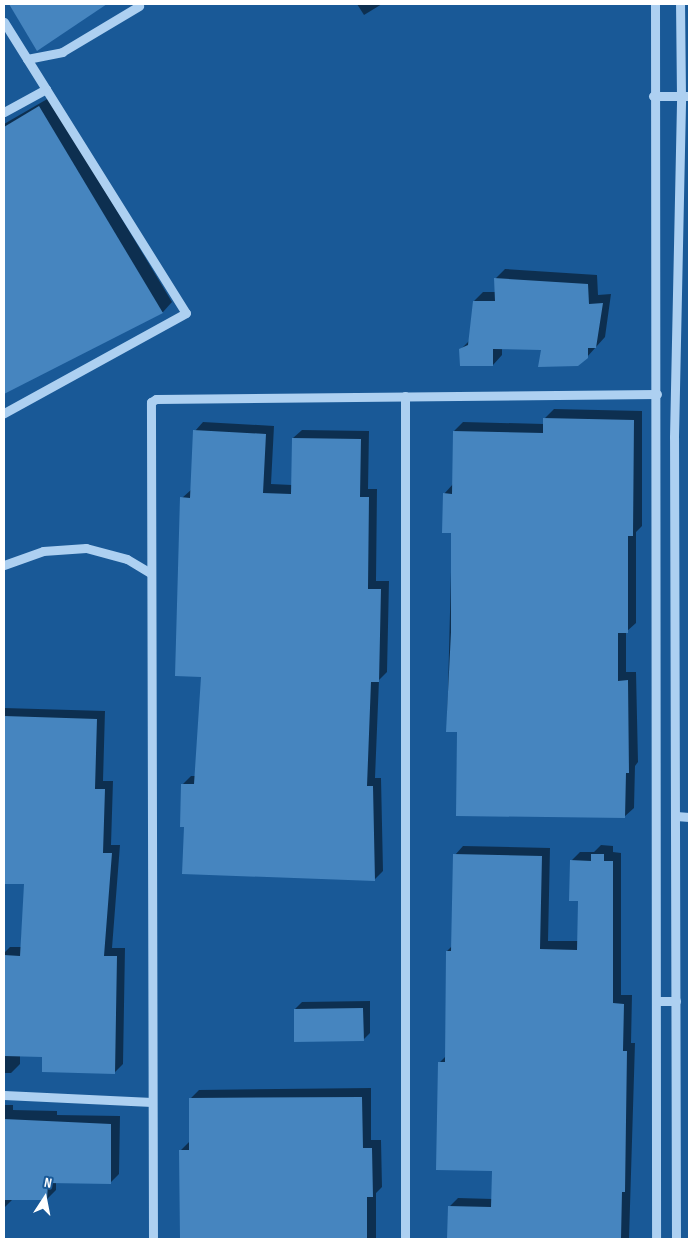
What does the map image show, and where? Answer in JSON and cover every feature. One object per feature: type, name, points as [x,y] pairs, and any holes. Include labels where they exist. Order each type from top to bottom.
[{"type":"street","points":[[655,4],[653,96],[658,394],[656,1239]]},
{"type":"street","points":[[676,1239],[674,437],[685,96],[680,4]]},
{"type":"street","points":[[27,59],[62,52],[139,6]]},
{"type":"street","points":[[4,22],[186,313],[4,413]]},
{"type":"street","points":[[4,112],[46,89]]},
{"type":"street","points":[[653,96],[685,96]]},
{"type":"street","points":[[152,1239],[149,412],[156,399],[658,394]]},
{"type":"street","points":[[405,1239],[406,396]]},
{"type":"street","points":[[4,565],[43,551],[86,548],[127,559],[150,573]]},
{"type":"street","points":[[676,816],[689,817]]},
{"type":"street","points":[[656,1001],[676,1001]]},
{"type":"street","points":[[4,1095],[152,1102]]},
{"type":"building","points":[[9,4],[107,4],[37,51]]},
{"type":"building","points":[[39,106],[163,313],[4,394],[4,127]]},
{"type":"building","points":[[494,278],[588,284],[589,304],[603,303],[596,348],[588,348],[588,358],[578,366],[538,367],[541,350],[493,349],[493,366],[460,366],[459,349],[468,345],[473,301],[495,301]]},
{"type":"building","points":[[543,418],[634,420],[633,536],[628,536],[628,633],[618,633],[618,681],[628,680],[629,773],[626,773],[625,818],[456,816],[457,732],[446,732],[451,632],[451,533],[442,533],[443,493],[452,494],[453,431],[543,433]]},
{"type":"building","points":[[193,430],[266,434],[263,493],[291,494],[292,438],[361,439],[360,497],[369,497],[368,589],[381,589],[379,682],[371,682],[367,786],[373,786],[375,881],[182,874],[184,827],[180,827],[181,784],[194,784],[201,677],[175,676],[180,497],[190,498]]},
{"type":"building","points":[[4,716],[97,719],[95,789],[105,789],[103,853],[112,853],[104,956],[117,956],[115,1074],[42,1072],[42,1057],[4,1056],[4,955],[20,956],[24,884],[4,884]]},
{"type":"building","points":[[453,854],[542,856],[540,949],[577,950],[578,901],[569,901],[570,860],[591,861],[591,854],[604,854],[604,861],[613,861],[613,1003],[624,1004],[623,1051],[627,1051],[625,1192],[622,1192],[621,1239],[447,1239],[448,1206],[491,1207],[492,1171],[436,1170],[438,1062],[445,1062],[446,951],[451,951]]},
{"type":"building","points":[[363,1008],[364,1041],[294,1042],[294,1009]]},
{"type":"building","points":[[362,1097],[363,1148],[372,1148],[373,1197],[367,1197],[367,1239],[180,1239],[179,1150],[189,1150],[189,1098]]},
{"type":"building","points":[[4,1119],[111,1124],[111,1184],[48,1183],[47,1200],[4,1200]]}]
